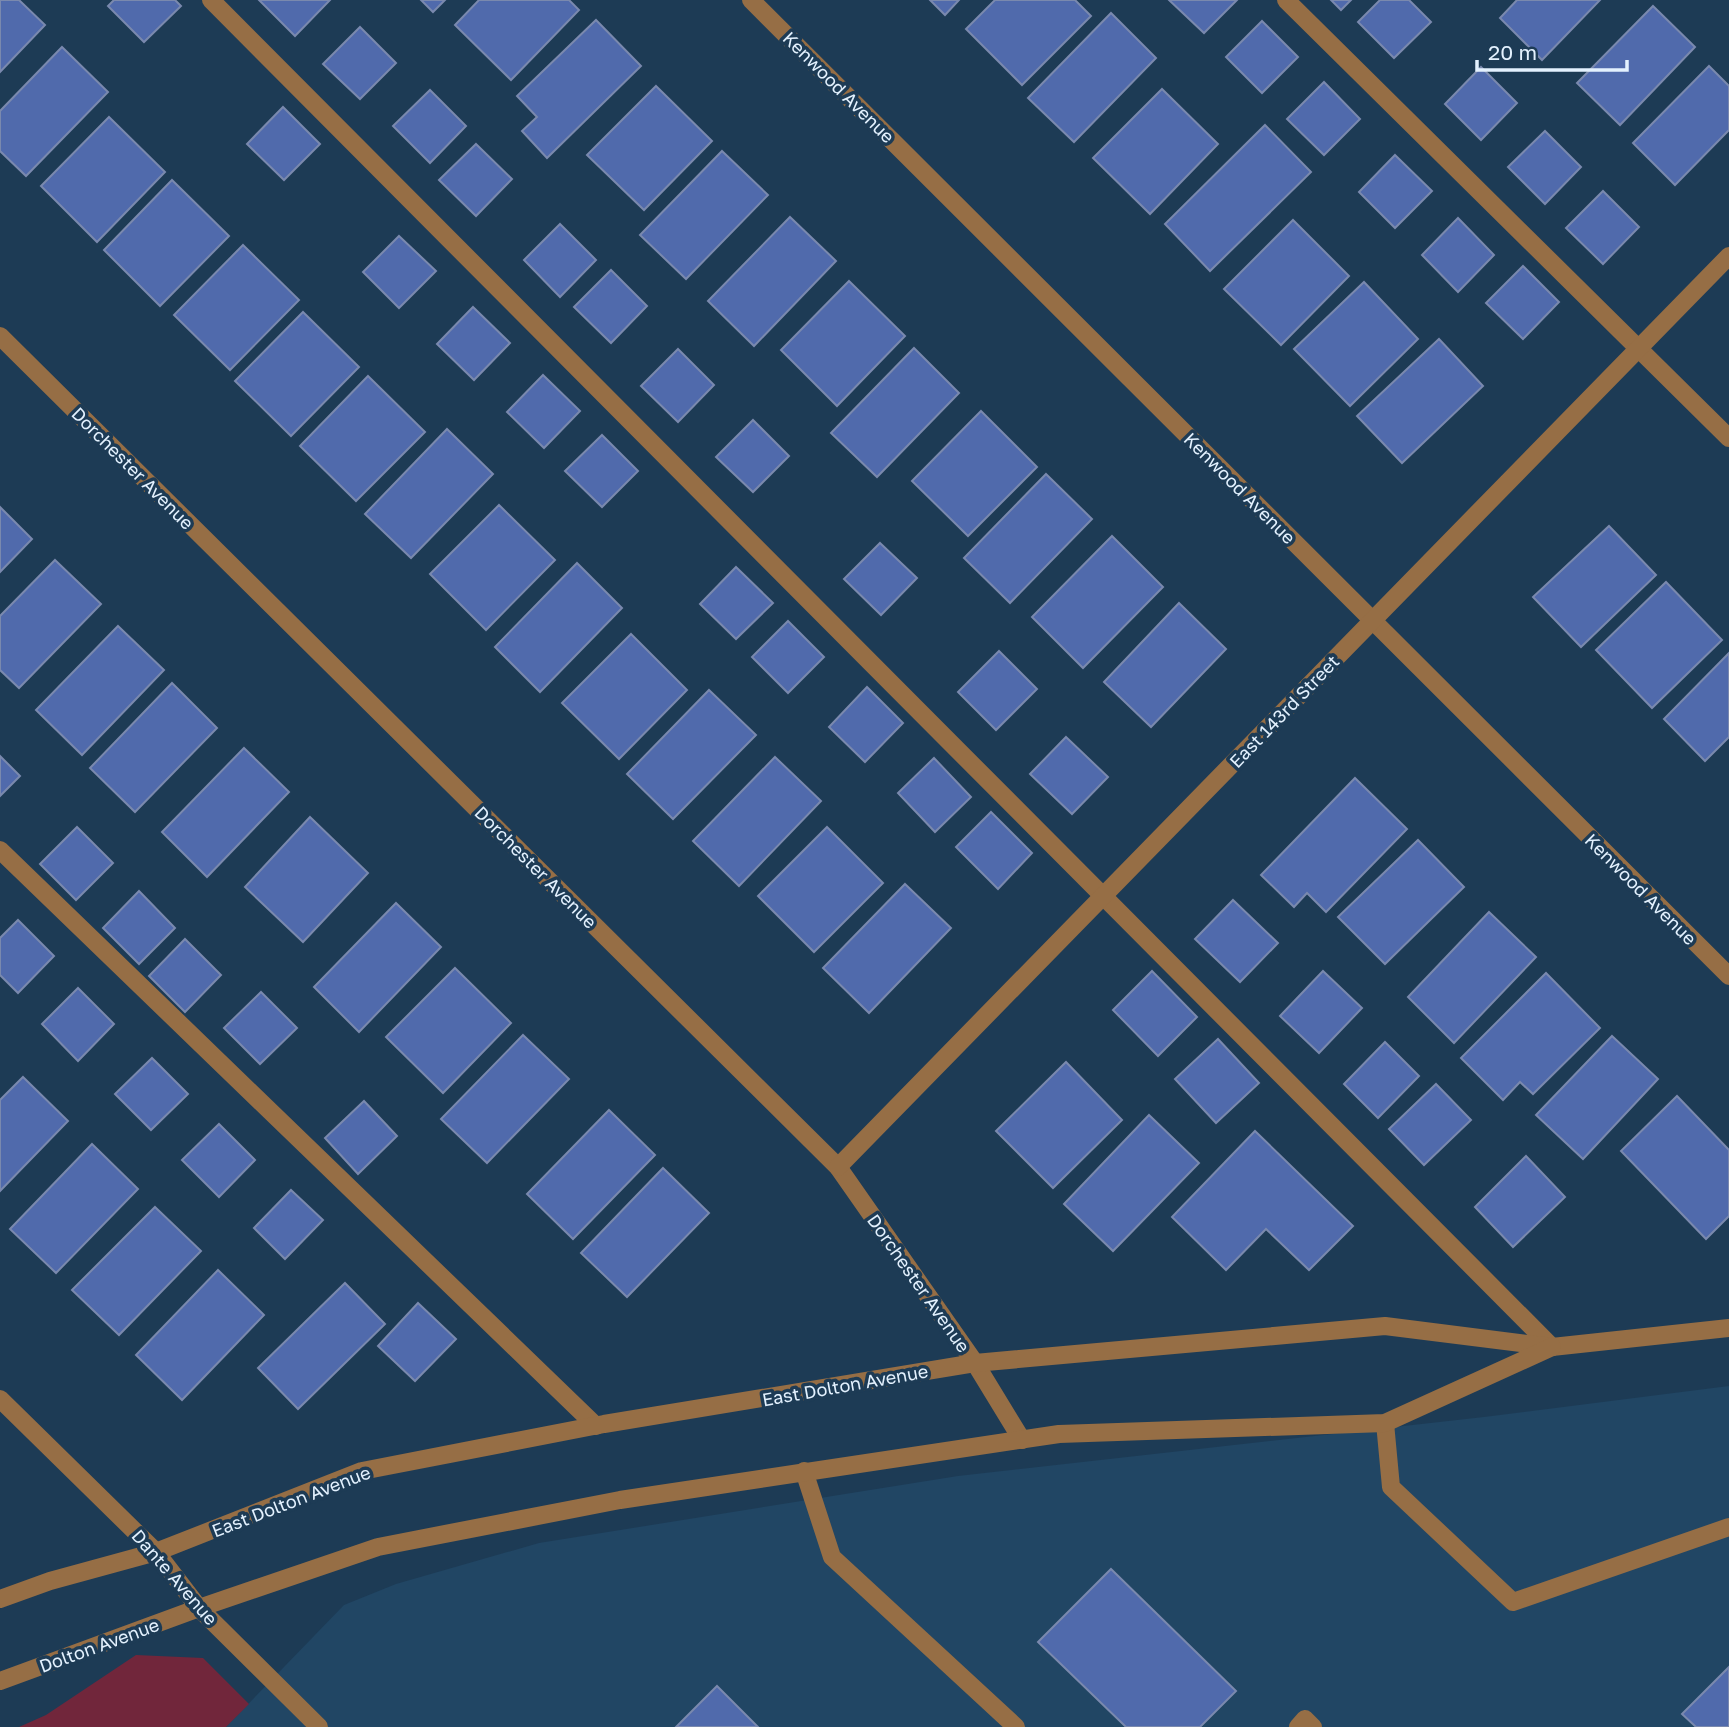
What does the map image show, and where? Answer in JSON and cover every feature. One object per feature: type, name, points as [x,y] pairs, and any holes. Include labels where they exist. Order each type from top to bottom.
[{"type":"street","points":[[211,0],[1552,1347]]},
{"type":"street","name":"Kenwood Avenue","points":[[751,0],[1729,976]]},
{"type":"street","points":[[1286,0],[1729,438]]},
{"type":"street","name":"East 143rd Street","points":[[838,1167],[1729,256]]},
{"type":"street","name":"Dorchester Avenue","points":[[0,336],[838,1167],[975,1363],[1022,1440]]},
{"type":"street","points":[[0,850],[596,1426]]},
{"type":"street","name":"East Dolton Avenue","points":[[156,1552],[362,1471],[596,1426],[975,1363],[1385,1326],[1552,1347],[1729,1328]]},
{"type":"street","name":"East Dolton Avenue","points":[[199,1608],[378,1547],[620,1500],[1059,1434],[1385,1423],[1552,1347]]},
{"type":"street","name":"Dante Avenue","points":[[0,1399],[156,1552],[199,1608],[319,1727]]},
{"type":"street","points":[[1385,1423],[1391,1487],[1513,1602],[1729,1527]]},
{"type":"street","points":[[804,1472],[832,1557],[1016,1727]]},
{"type":"street","points":[[0,1599],[50,1581],[156,1552]]},
{"type":"street","name":"Dolton Avenue","points":[[0,1681],[199,1608]]},
{"type":"street","points":[[1298,1727],[1305,1719],[1313,1727]]},
{"type":"shaded area","points":[[1729,1386],[1729,1727],[226,1727],[344,1605],[396,1584],[539,1543],[958,1476],[1484,1417]]},
{"type":"shaded area","points":[[136,1655],[203,1658],[249,1704],[226,1727],[19,1727],[46,1715]]},
{"type":"building","points":[[0,0],[19,0],[45,25],[0,72]]},
{"type":"building","points":[[114,0],[175,0],[181,6],[144,42],[108,6]]},
{"type":"building","points":[[259,0],[330,0],[295,36]]},
{"type":"building","points":[[421,0],[445,0],[433,12]]},
{"type":"building","points":[[479,0],[569,0],[579,10],[511,80],[455,25]]},
{"type":"building","points":[[930,0],[959,0],[945,15]]},
{"type":"building","points":[[995,0],[1075,0],[1091,16],[1022,85],[966,29]]},
{"type":"building","points":[[1169,0],[1237,0],[1204,33]]},
{"type":"building","points":[[1331,0],[1351,0],[1341,10]]},
{"type":"building","points":[[1380,0],[1409,0],[1431,22],[1394,58],[1358,22]]},
{"type":"building","points":[[1517,0],[1600,0],[1542,60],[1500,18]]},
{"type":"building","points":[[1653,6],[1695,47],[1620,125],[1577,83]]},
{"type":"building","points":[[1111,13],[1156,58],[1074,142],[1028,98]]},
{"type":"building","points":[[596,20],[641,66],[547,158],[522,131],[537,117],[517,96]]},
{"type":"building","points":[[1262,21],[1298,57],[1262,93],[1226,57]]},
{"type":"building","points":[[360,27],[396,63],[360,99],[323,64]]},
{"type":"building","points":[[62,47],[108,92],[26,176],[0,151],[0,111]]},
{"type":"building","points":[[1709,66],[1729,86],[1729,130],[1675,185],[1633,143]]},
{"type":"building","points":[[1481,67],[1517,103],[1481,140],[1445,104]]},
{"type":"building","points":[[1324,82],[1360,119],[1324,155],[1287,119]]},
{"type":"building","points":[[656,86],[712,141],[644,210],[587,155]]},
{"type":"building","points":[[1162,89],[1218,144],[1150,214],[1093,158]]},
{"type":"building","points":[[430,90],[466,126],[430,163],[393,126]]},
{"type":"building","points":[[283,107],[320,144],[284,180],[247,144]]},
{"type":"building","points":[[109,117],[165,172],[97,242],[41,186]]},
{"type":"building","points":[[1265,125],[1311,172],[1210,271],[1165,224]]},
{"type":"building","points":[[1545,131],[1581,167],[1545,204],[1508,167]]},
{"type":"building","points":[[476,144],[512,179],[476,216],[439,180]]},
{"type":"building","points":[[722,151],[768,195],[686,279],[640,235]]},
{"type":"building","points":[[1395,155],[1432,191],[1395,228],[1359,192]]},
{"type":"building","points":[[172,180],[229,236],[160,306],[104,250]]},
{"type":"building","points":[[1603,191],[1639,227],[1603,264],[1566,228]]},
{"type":"building","points":[[790,217],[836,261],[754,346],[708,301]]},
{"type":"building","points":[[1458,218],[1494,255],[1458,292],[1422,255]]},
{"type":"building","points":[[1293,220],[1349,276],[1281,345],[1224,289]]},
{"type":"building","points":[[560,224],[596,260],[560,297],[524,260]]},
{"type":"building","points":[[399,236],[436,271],[399,308],[363,272]]},
{"type":"building","points":[[243,245],[299,300],[230,370],[174,315]]},
{"type":"building","points":[[1523,266],[1559,302],[1523,339],[1486,303]]},
{"type":"building","points":[[611,270],[647,306],[611,343],[574,307]]},
{"type":"building","points":[[849,281],[905,336],[837,406],[781,350]]},
{"type":"building","points":[[1364,282],[1418,339],[1350,406],[1294,349]]},
{"type":"building","points":[[473,307],[510,343],[474,380],[437,344]]},
{"type":"building","points":[[303,312],[359,367],[291,436],[235,381]]},
{"type":"building","points":[[1439,339],[1483,386],[1402,463],[1357,416]]},
{"type":"building","points":[[914,348],[959,393],[877,477],[831,433]]},
{"type":"building","points":[[678,349],[714,385],[678,422],[641,386]]},
{"type":"building","points":[[543,375],[580,411],[544,448],[507,412]]},
{"type":"building","points":[[368,376],[425,432],[356,501],[300,446]]},
{"type":"building","points":[[981,411],[1037,467],[968,536],[912,481]]},
{"type":"building","points":[[753,420],[789,456],[753,492],[716,457]]},
{"type":"building","points":[[447,429],[493,474],[411,558],[365,514]]},
{"type":"building","points":[[602,435],[638,471],[602,507],[565,471]]},
{"type":"building","points":[[1046,474],[1092,519],[1010,603],[964,558]]},
{"type":"building","points":[[499,505],[555,560],[486,630],[430,574]]},
{"type":"building","points":[[0,507],[32,539],[0,572]]},
{"type":"building","points":[[1609,526],[1656,575],[1581,647],[1533,597]]},
{"type":"building","points":[[1112,536],[1163,587],[1083,668],[1032,617]]},
{"type":"building","points":[[880,543],[917,578],[881,615],[844,579]]},
{"type":"building","points":[[55,560],[101,604],[19,688],[0,670],[0,616]]},
{"type":"building","points":[[577,563],[622,608],[540,692],[495,647]]},
{"type":"building","points":[[736,567],[773,603],[736,639],[700,604]]},
{"type":"building","points":[[1666,582],[1722,640],[1652,708],[1596,650]]},
{"type":"building","points":[[1179,603],[1226,649],[1151,727],[1104,682]]},
{"type":"building","points":[[788,621],[824,657],[788,693],[752,657]]},
{"type":"building","points":[[118,626],[164,670],[82,755],[36,710]]},
{"type":"building","points":[[631,634],[687,690],[619,759],[562,703]]},
{"type":"building","points":[[999,651],[1037,689],[996,730],[958,692]]},
{"type":"building","points":[[1729,653],[1729,737],[1705,761],[1664,719]]},
{"type":"building","points":[[172,683],[217,728],[135,812],[90,768]]},
{"type":"building","points":[[867,687],[903,723],[865,762],[829,727]]},
{"type":"building","points":[[709,690],[756,735],[673,819],[627,774]]},
{"type":"building","points":[[1066,737],[1108,777],[1072,814],[1030,774]]},
{"type":"building","points":[[244,748],[289,792],[207,877],[162,832]]},
{"type":"building","points":[[0,756],[20,776],[0,796]]},
{"type":"building","points":[[775,757],[821,801],[739,886],[693,841]]},
{"type":"building","points":[[934,758],[971,797],[935,832],[898,793]]},
{"type":"building","points":[[1355,778],[1407,829],[1326,912],[1307,893],[1294,907],[1261,875]]},
{"type":"building","points":[[991,812],[1032,853],[998,889],[956,847]]},
{"type":"building","points":[[310,817],[368,873],[303,942],[245,887]]},
{"type":"building","points":[[77,827],[113,863],[76,900],[40,864]]},
{"type":"building","points":[[827,827],[883,883],[814,952],[758,896]]},
{"type":"building","points":[[1418,840],[1464,887],[1385,964],[1338,917]]},
{"type":"building","points":[[905,884],[951,928],[869,1013],[823,968]]},
{"type":"building","points":[[139,891],[175,928],[139,964],[103,928]]},
{"type":"building","points":[[1233,900],[1278,943],[1240,982],[1195,939]]},
{"type":"building","points":[[396,903],[441,947],[359,1032],[314,987]]},
{"type":"building","points":[[1489,912],[1536,957],[1454,1043],[1408,997]]},
{"type":"building","points":[[18,920],[54,956],[18,993],[0,975],[0,938]]},
{"type":"building","points":[[185,939],[221,975],[185,1012],[149,976]]},
{"type":"building","points":[[455,968],[511,1023],[443,1093],[386,1037]]},
{"type":"building","points":[[1152,971],[1197,1017],[1158,1056],[1113,1010]]},
{"type":"building","points":[[1323,971],[1362,1008],[1319,1053],[1280,1016]]},
{"type":"building","points":[[1546,973],[1600,1028],[1533,1094],[1520,1082],[1503,1100],[1461,1058]]},
{"type":"building","points":[[78,988],[114,1024],[78,1061],[42,1024]]},
{"type":"building","points":[[261,992],[297,1028],[260,1064],[224,1028]]},
{"type":"building","points":[[523,1035],[569,1079],[487,1163],[441,1119]]},
{"type":"building","points":[[1612,1036],[1658,1079],[1583,1159],[1536,1115]]},
{"type":"building","points":[[1218,1039],[1259,1083],[1216,1123],[1175,1079]]},
{"type":"building","points":[[1385,1042],[1419,1076],[1378,1118],[1344,1084]]},
{"type":"building","points":[[152,1058],[188,1094],[151,1130],[115,1094]]},
{"type":"building","points":[[1066,1062],[1122,1120],[1053,1188],[996,1131]]},
{"type":"building","points":[[23,1077],[68,1121],[0,1191],[0,1100]]},
{"type":"building","points":[[1436,1084],[1471,1120],[1424,1165],[1389,1129]]},
{"type":"building","points":[[1677,1096],[1729,1150],[1729,1216],[1706,1239],[1621,1151]]},
{"type":"building","points":[[364,1101],[397,1136],[358,1174],[325,1138]]},
{"type":"building","points":[[609,1110],[655,1155],[573,1239],[527,1194]]},
{"type":"building","points":[[1149,1115],[1199,1163],[1113,1251],[1064,1204]]},
{"type":"building","points":[[219,1124],[255,1160],[219,1197],[182,1160]]},
{"type":"building","points":[[1255,1131],[1353,1226],[1309,1270],[1266,1229],[1226,1270],[1172,1217]]},
{"type":"building","points":[[92,1144],[138,1189],[56,1273],[10,1229]]},
{"type":"building","points":[[1526,1156],[1565,1197],[1513,1247],[1475,1207]]},
{"type":"building","points":[[663,1168],[709,1213],[627,1297],[581,1253]]},
{"type":"building","points":[[291,1190],[323,1220],[285,1259],[254,1228]]},
{"type":"building","points":[[155,1207],[201,1251],[119,1335],[72,1290]]},
{"type":"building","points":[[218,1270],[264,1315],[182,1400],[136,1355]]},
{"type":"building","points":[[345,1283],[385,1324],[298,1409],[258,1368]]},
{"type":"building","points":[[418,1303],[456,1339],[415,1381],[378,1346]]},
{"type":"building","points":[[1111,1569],[1236,1691],[1200,1727],[1126,1727],[1038,1642]]},
{"type":"building","points":[[1729,1667],[1729,1727],[1696,1727],[1682,1714]]},
{"type":"building","points":[[717,1686],[758,1727],[676,1727]]}]
